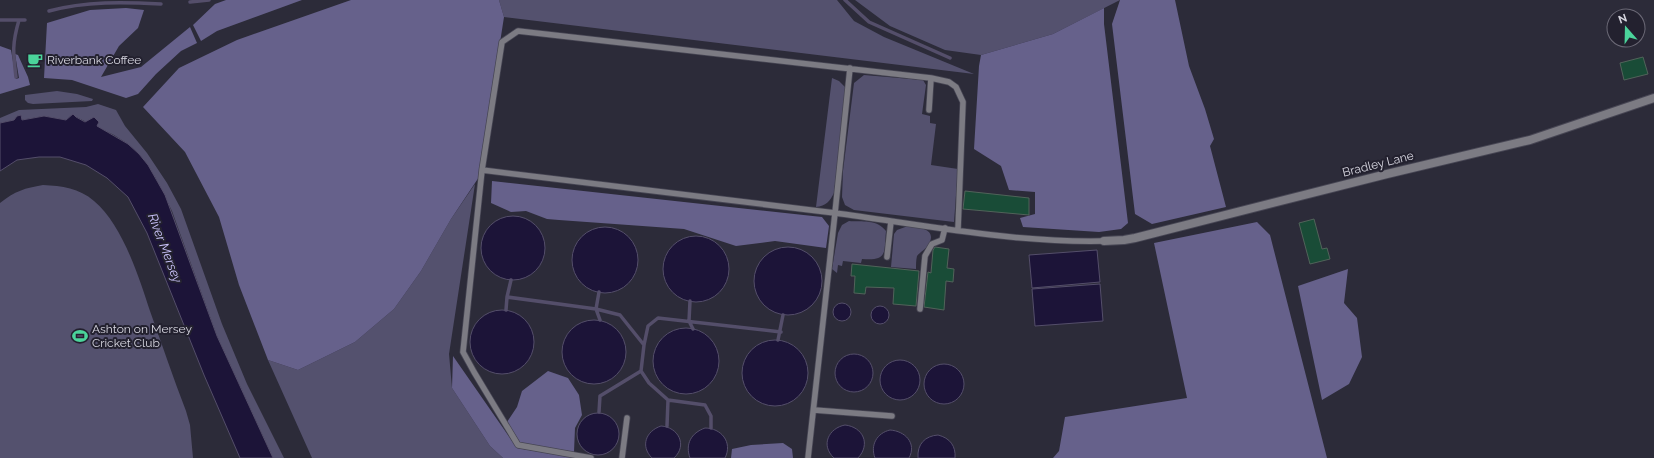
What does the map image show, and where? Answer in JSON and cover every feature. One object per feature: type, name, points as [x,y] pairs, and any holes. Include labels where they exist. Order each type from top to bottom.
[{"type":"street","name":"Bradley Lane","points":[[1104,241],[1135,238],[1387,174],[1530,140],[1654,98]]},
{"type":"lane","points":[[591,458],[518,445],[463,352],[482,170],[502,42],[518,31],[850,68],[931,78],[949,82],[960,92],[964,102],[958,230]]},
{"type":"lane","points":[[808,458],[850,68]]},
{"type":"lane","points":[[928,110],[931,78]]},
{"type":"lane","points":[[482,170],[835,213],[1032,240],[1071,242],[1104,241]]},
{"type":"lane","points":[[887,257],[891,221]]},
{"type":"lane","points":[[920,309],[925,256],[932,244],[942,240],[945,228]]},
{"type":"lane","points":[[814,410],[892,416]]},
{"type":"lane","points":[[622,458],[627,418]]},
{"type":"shaded area","points":[[226,0],[302,0],[217,31],[201,41],[193,25],[215,4]]},
{"type":"shaded area","points":[[351,0],[499,0],[504,17],[479,177],[451,219],[421,271],[394,309],[355,342],[298,370],[268,360],[239,285],[219,217],[185,152],[143,107],[179,68],[237,40]]},
{"type":"shaded area","points":[[499,0],[837,0],[854,21],[884,37],[974,74],[504,17]]},
{"type":"shaded area","points":[[855,0],[1120,0],[1053,34],[981,55],[945,50],[890,26]]},
{"type":"shaded area","points":[[1120,0],[1175,0],[1189,66],[1205,109],[1214,139],[1210,146],[1226,207],[1152,224],[1135,214],[1112,24]]},
{"type":"shaded area","points":[[126,8],[144,10],[138,28],[119,46],[101,77],[141,67],[190,27],[197,43],[181,51],[156,74],[138,94],[126,98],[72,80],[44,78],[47,23],[90,10]]},
{"type":"shaded area","points":[[1104,8],[1104,24],[1128,223],[1121,229],[1099,232],[1023,227],[1020,218],[1035,214],[1035,192],[1009,190],[1001,166],[974,149],[981,55],[1053,34]]},
{"type":"shaded area","points":[[0,46],[11,50],[16,79],[19,78],[15,54],[18,55],[30,85],[0,94]]},
{"type":"shaded area","points":[[864,75],[923,80],[926,85],[922,114],[930,116],[930,123],[936,124],[931,165],[958,169],[954,222],[854,210],[845,205],[842,197],[843,171],[854,83]]},
{"type":"shaded area","points":[[832,78],[839,81],[846,88],[834,193],[827,203],[816,207]]},
{"type":"shaded area","points":[[57,91],[77,94],[93,99],[92,101],[33,104],[28,103],[25,100],[25,95]]},
{"type":"shaded area","points":[[98,104],[116,110],[125,126],[147,153],[167,183],[181,209],[222,324],[247,384],[284,458],[273,458],[217,336],[172,211],[155,177],[139,154],[128,144],[114,135],[76,117],[73,114],[66,120],[44,116],[21,120],[21,116],[14,120],[0,123],[0,118],[19,110],[86,107]]},
{"type":"shaded area","points":[[492,181],[822,217],[829,226],[826,248],[775,241],[736,246],[684,229],[547,219],[526,211],[511,212],[491,203]]},
{"type":"shaded area","points":[[475,184],[449,354],[452,388],[490,446],[503,458],[312,458],[268,360],[298,370],[355,342],[394,309],[421,271],[451,219]]},
{"type":"shaded area","name":"Ashton on Mersey Cricket Club","points":[[43,185],[70,188],[82,193],[94,201],[113,223],[121,237],[141,283],[186,411],[190,425],[193,458],[0,458],[0,203],[20,191]]},
{"type":"shaded area","points":[[849,221],[869,222],[882,227],[886,231],[884,250],[883,254],[876,259],[862,259],[861,263],[843,261],[842,266],[838,265],[837,273],[832,269],[838,233],[842,225]]},
{"type":"shaded area","points":[[1257,222],[1270,235],[1327,458],[1053,458],[1059,451],[1065,417],[1187,398],[1154,243]]},
{"type":"shaded area","points":[[908,226],[922,228],[929,232],[931,239],[929,244],[917,256],[916,269],[891,267],[894,234],[897,230]]},
{"type":"shaded area","points":[[1348,269],[1344,303],[1357,318],[1362,357],[1349,384],[1322,400],[1298,286]]},
{"type":"shaded area","points":[[453,356],[517,448],[577,458],[503,458],[490,446],[452,388]]},
{"type":"shaded area","points":[[548,371],[568,378],[579,395],[582,415],[575,428],[574,452],[521,444],[507,422],[517,407],[522,391]]},
{"type":"shaded area","points":[[783,443],[792,449],[793,458],[731,458],[732,449],[751,445]]},
{"type":"water","name":"River Mersey","points":[[73,114],[85,122],[94,117],[99,122],[97,126],[128,144],[148,165],[165,195],[217,336],[273,458],[240,458],[204,375],[147,233],[128,197],[107,178],[86,165],[60,157],[39,157],[17,160],[0,171],[0,123],[14,120],[17,116],[21,115],[22,120],[44,116],[66,120]]},
{"type":"water","points":[[513,216],[531,222],[539,230],[545,248],[539,266],[531,274],[513,280],[495,274],[487,266],[481,248],[487,230],[495,222]]},
{"type":"water","points":[[605,227],[617,230],[628,237],[635,248],[638,260],[635,272],[628,283],[617,290],[605,293],[593,290],[582,283],[575,272],[572,260],[575,248],[582,237],[593,230]]},
{"type":"water","points":[[696,236],[708,239],[719,246],[726,257],[729,269],[726,281],[719,292],[708,299],[696,302],[684,299],[673,292],[666,281],[663,269],[666,257],[673,246],[684,239]]},
{"type":"water","points":[[788,247],[801,250],[812,257],[819,268],[822,281],[819,294],[812,305],[801,312],[788,315],[775,312],[764,305],[757,294],[754,281],[757,268],[764,257],[775,250]]},
{"type":"water","points":[[1097,250],[1100,282],[1032,288],[1029,255]]},
{"type":"water","points":[[1100,284],[1103,321],[1035,326],[1032,289]]},
{"type":"water","points":[[842,303],[848,306],[851,312],[848,318],[842,321],[836,318],[833,312],[836,306]]},
{"type":"water","points":[[880,306],[886,309],[889,315],[886,321],[880,324],[874,321],[871,315],[874,309]]},
{"type":"water","points":[[496,310],[508,310],[525,319],[532,330],[534,342],[532,354],[525,365],[508,374],[496,374],[484,369],[475,360],[470,348],[470,336],[475,324],[484,315]]},
{"type":"water","points":[[594,320],[606,322],[617,329],[624,340],[626,352],[624,364],[617,375],[606,382],[594,384],[582,382],[571,375],[564,364],[562,352],[564,340],[571,329],[582,322]]},
{"type":"water","points":[[686,328],[699,331],[709,338],[716,348],[719,361],[716,374],[709,384],[699,391],[686,394],[673,391],[663,384],[656,374],[653,361],[656,348],[663,338],[673,331]]},
{"type":"water","points":[[775,340],[787,343],[798,350],[805,361],[808,373],[805,385],[798,396],[787,403],[775,406],[763,403],[752,396],[745,385],[742,373],[745,361],[752,350],[763,343]]},
{"type":"water","points":[[850,354],[858,354],[868,359],[872,366],[872,380],[868,387],[858,392],[850,392],[840,387],[838,384],[835,377],[835,369],[840,359],[843,357]]},
{"type":"water","points":[[900,360],[908,362],[914,366],[918,372],[920,380],[918,388],[914,394],[908,398],[900,400],[892,398],[886,394],[882,388],[880,380],[882,372],[886,366],[892,362]]},
{"type":"water","points":[[944,364],[952,366],[958,370],[962,376],[964,384],[962,392],[958,398],[952,402],[944,404],[936,402],[930,398],[926,392],[924,384],[926,376],[930,370],[936,366]]},
{"type":"water","points":[[594,413],[602,413],[610,416],[616,422],[619,434],[616,446],[610,452],[602,455],[594,455],[586,452],[580,446],[577,438],[577,430],[580,422],[586,416]]},
{"type":"water","points":[[845,425],[856,429],[863,437],[864,447],[858,458],[834,458],[828,448],[828,438],[831,433],[839,427]]},
{"type":"water","points":[[661,426],[667,427],[676,433],[681,442],[678,453],[674,458],[652,458],[646,449],[646,439],[648,435],[656,428]]},
{"type":"water","points":[[705,428],[716,430],[724,437],[728,447],[725,458],[690,458],[688,448],[690,440],[696,433]]},
{"type":"water","points":[[890,430],[905,435],[908,439],[912,447],[909,458],[875,458],[873,449],[876,440],[881,434]]},
{"type":"water","points":[[938,435],[949,440],[953,446],[955,458],[918,458],[920,445],[929,437]]},
{"type":"building","points":[[1643,57],[1648,74],[1624,80],[1620,63]]},
{"type":"building","points":[[965,191],[1029,198],[1029,215],[963,209]]},
{"type":"building","points":[[1314,219],[1322,249],[1327,248],[1330,259],[1310,264],[1299,223]]},
{"type":"building","points":[[935,247],[949,249],[947,268],[954,269],[953,282],[946,281],[944,310],[924,307],[928,272],[931,273],[933,250]]},
{"type":"building","points":[[852,264],[919,271],[916,306],[893,304],[894,288],[866,287],[865,294],[854,293],[855,276],[851,276]]},
{"type":"waterway","points":[[190,2],[209,0]]},
{"type":"waterway","points":[[845,0],[869,22],[950,58]]},
{"type":"waterway","points":[[49,11],[77,5],[91,4],[161,4]]},
{"type":"waterway","points":[[0,20],[25,20]]},
{"type":"waterway","points":[[16,77],[14,48],[19,20]]},
{"type":"waterway","points":[[506,310],[511,280]]},
{"type":"waterway","points":[[599,292],[596,309],[600,320]]},
{"type":"waterway","points":[[507,297],[596,309],[620,315],[644,345],[641,371],[600,396],[599,412]]},
{"type":"waterway","points":[[690,301],[689,321],[693,329]]},
{"type":"waterway","points":[[778,340],[783,315]]},
{"type":"waterway","points":[[644,345],[648,326],[658,318],[781,332]]},
{"type":"waterway","points":[[641,371],[649,383],[668,400],[667,426]]},
{"type":"waterway","points":[[668,400],[705,405],[711,416],[711,428]]},
{"type":"place","name":"Riverbank Coffee","points":[[35,60]]},
{"type":"place","name":"Ashton on Mersey Cricket Club","points":[[80,336]]}]
